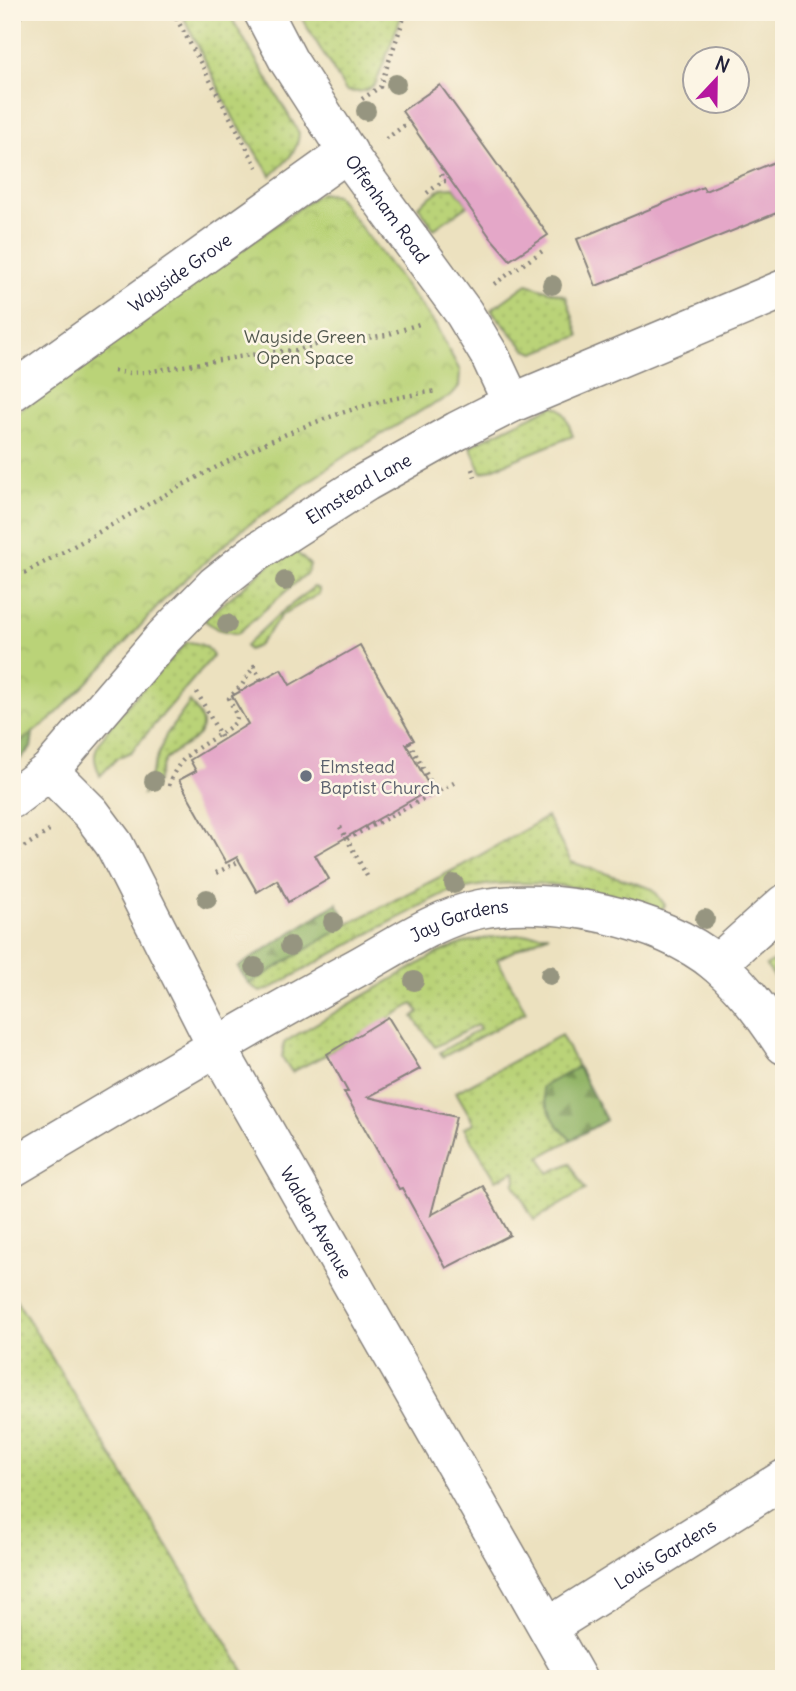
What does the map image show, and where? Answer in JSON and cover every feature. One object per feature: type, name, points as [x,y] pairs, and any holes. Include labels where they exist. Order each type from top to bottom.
[{"type":"street","name":"Offenham Road","points":[[263,12],[288,60],[348,152],[461,309],[490,356],[512,403]]},
{"type":"street","name":"Wayside Grove","points":[[12,392],[348,152]]},
{"type":"street","name":"Elmstead Lane","points":[[12,799],[49,771],[164,637],[215,585],[313,515],[411,455],[512,403],[784,289]]},
{"type":"street","name":"Walden Avenue","points":[[49,771],[90,813],[114,844],[217,1047],[577,1679]]},
{"type":"street","points":[[717,964],[784,904]]},
{"type":"street","name":"Jay Gardens","points":[[12,1168],[217,1047],[443,921],[479,909],[521,905],[593,911],[642,925],[688,943],[717,964],[749,997],[784,1045]]},
{"type":"street","name":"Louis Gardens","points":[[548,1627],[784,1479]]},
{"type":"path","points":[[12,16],[20,17],[21,12]]},
{"type":"path","points":[[173,12],[259,171]]},
{"type":"path","points":[[354,104],[380,87],[406,12]]},
{"type":"path","points":[[442,168],[440,170],[443,181]]},
{"type":"path","points":[[493,285],[544,250]]},
{"type":"path","points":[[63,356],[75,363],[129,373],[145,372],[269,352],[298,350],[337,338],[360,339],[386,335],[461,309]]},
{"type":"path","points":[[12,579],[245,454],[329,416],[423,393],[442,391]]},
{"type":"path","points":[[169,786],[175,770],[186,755],[220,737],[236,722],[237,717],[229,698],[242,685],[254,666],[261,680]]},
{"type":"path","points":[[197,692],[220,737]]},
{"type":"path","points":[[409,742],[436,792]]},
{"type":"path","points":[[347,839],[424,796],[454,783]]},
{"type":"path","points":[[340,827],[367,876]]},
{"type":"path","points":[[216,873],[240,860]]},
{"type":"green space","points":[[181,12],[228,12],[299,133],[293,152],[271,176],[234,119]]},
{"type":"green space","points":[[298,12],[403,12],[376,83],[363,91],[346,91]]},
{"type":"green space","points":[[454,187],[468,205],[434,229],[418,206],[442,188]]},
{"type":"green space","name":"Wayside Green Open Space","points":[[320,193],[336,195],[435,324],[460,371],[459,386],[451,396],[339,460],[240,531],[169,594],[107,663],[50,720],[12,748],[12,416]]},
{"type":"green space","points":[[527,284],[566,296],[579,336],[535,353],[526,350],[491,310]]},
{"type":"green space","points":[[552,406],[563,413],[573,436],[482,473],[470,446]]},
{"type":"green space","points":[[294,550],[310,565],[307,573],[237,634],[217,629],[204,620],[282,554]]},
{"type":"green space","points":[[314,587],[319,589],[319,594],[282,615],[258,646],[248,650],[245,646],[278,615]]},
{"type":"green space","points":[[187,642],[202,645],[213,656],[131,752],[117,758],[100,776],[95,755],[107,731]]},
{"type":"green space","points":[[190,702],[201,720],[201,732],[193,741],[166,759],[156,783],[143,794],[166,735]]},
{"type":"green space","points":[[12,704],[33,733],[31,748],[12,767]]},
{"type":"green space","points":[[547,817],[571,862],[653,889],[665,905],[661,911],[611,895],[558,885],[505,883],[479,886],[447,892],[436,897],[270,989],[260,992],[249,984],[348,924],[461,866]]},
{"type":"green space","points":[[337,903],[348,924],[249,984],[238,967]]},
{"type":"green space","points":[[549,934],[497,959],[526,1012],[443,1057],[440,1052],[480,1029],[477,1025],[435,1047],[413,1017],[419,1012],[413,1004],[292,1072],[282,1057],[284,1043],[436,954],[466,942]]},
{"type":"green space","points":[[779,958],[784,966],[784,989],[766,966]]},
{"type":"green space","points":[[561,1035],[606,1120],[540,1157],[549,1173],[570,1163],[585,1190],[534,1220],[514,1184],[515,1171],[496,1180],[464,1128],[474,1123],[456,1092]]},
{"type":"green space","points":[[578,1067],[606,1120],[571,1140],[552,1116],[542,1087]]},
{"type":"green space","points":[[12,1293],[249,1679],[12,1679]]},
{"type":"building","points":[[440,85],[548,235],[510,260],[490,237],[402,111]]},
{"type":"building","points":[[784,158],[784,210],[596,286],[577,239],[703,187],[705,191]]},
{"type":"building","name":"Elmstead Baptist Church","points":[[360,645],[414,740],[406,744],[431,789],[315,855],[329,879],[288,902],[277,880],[257,892],[237,857],[226,863],[179,780],[196,771],[190,760],[248,724],[232,696],[281,669],[290,685]]},
{"type":"building","points":[[388,1017],[420,1069],[368,1097],[456,1117],[431,1215],[483,1186],[510,1235],[446,1268],[344,1092],[348,1092],[327,1054]]},
{"type":"place","name":"Elmstead Baptist Church","points":[[306,776]]}]
